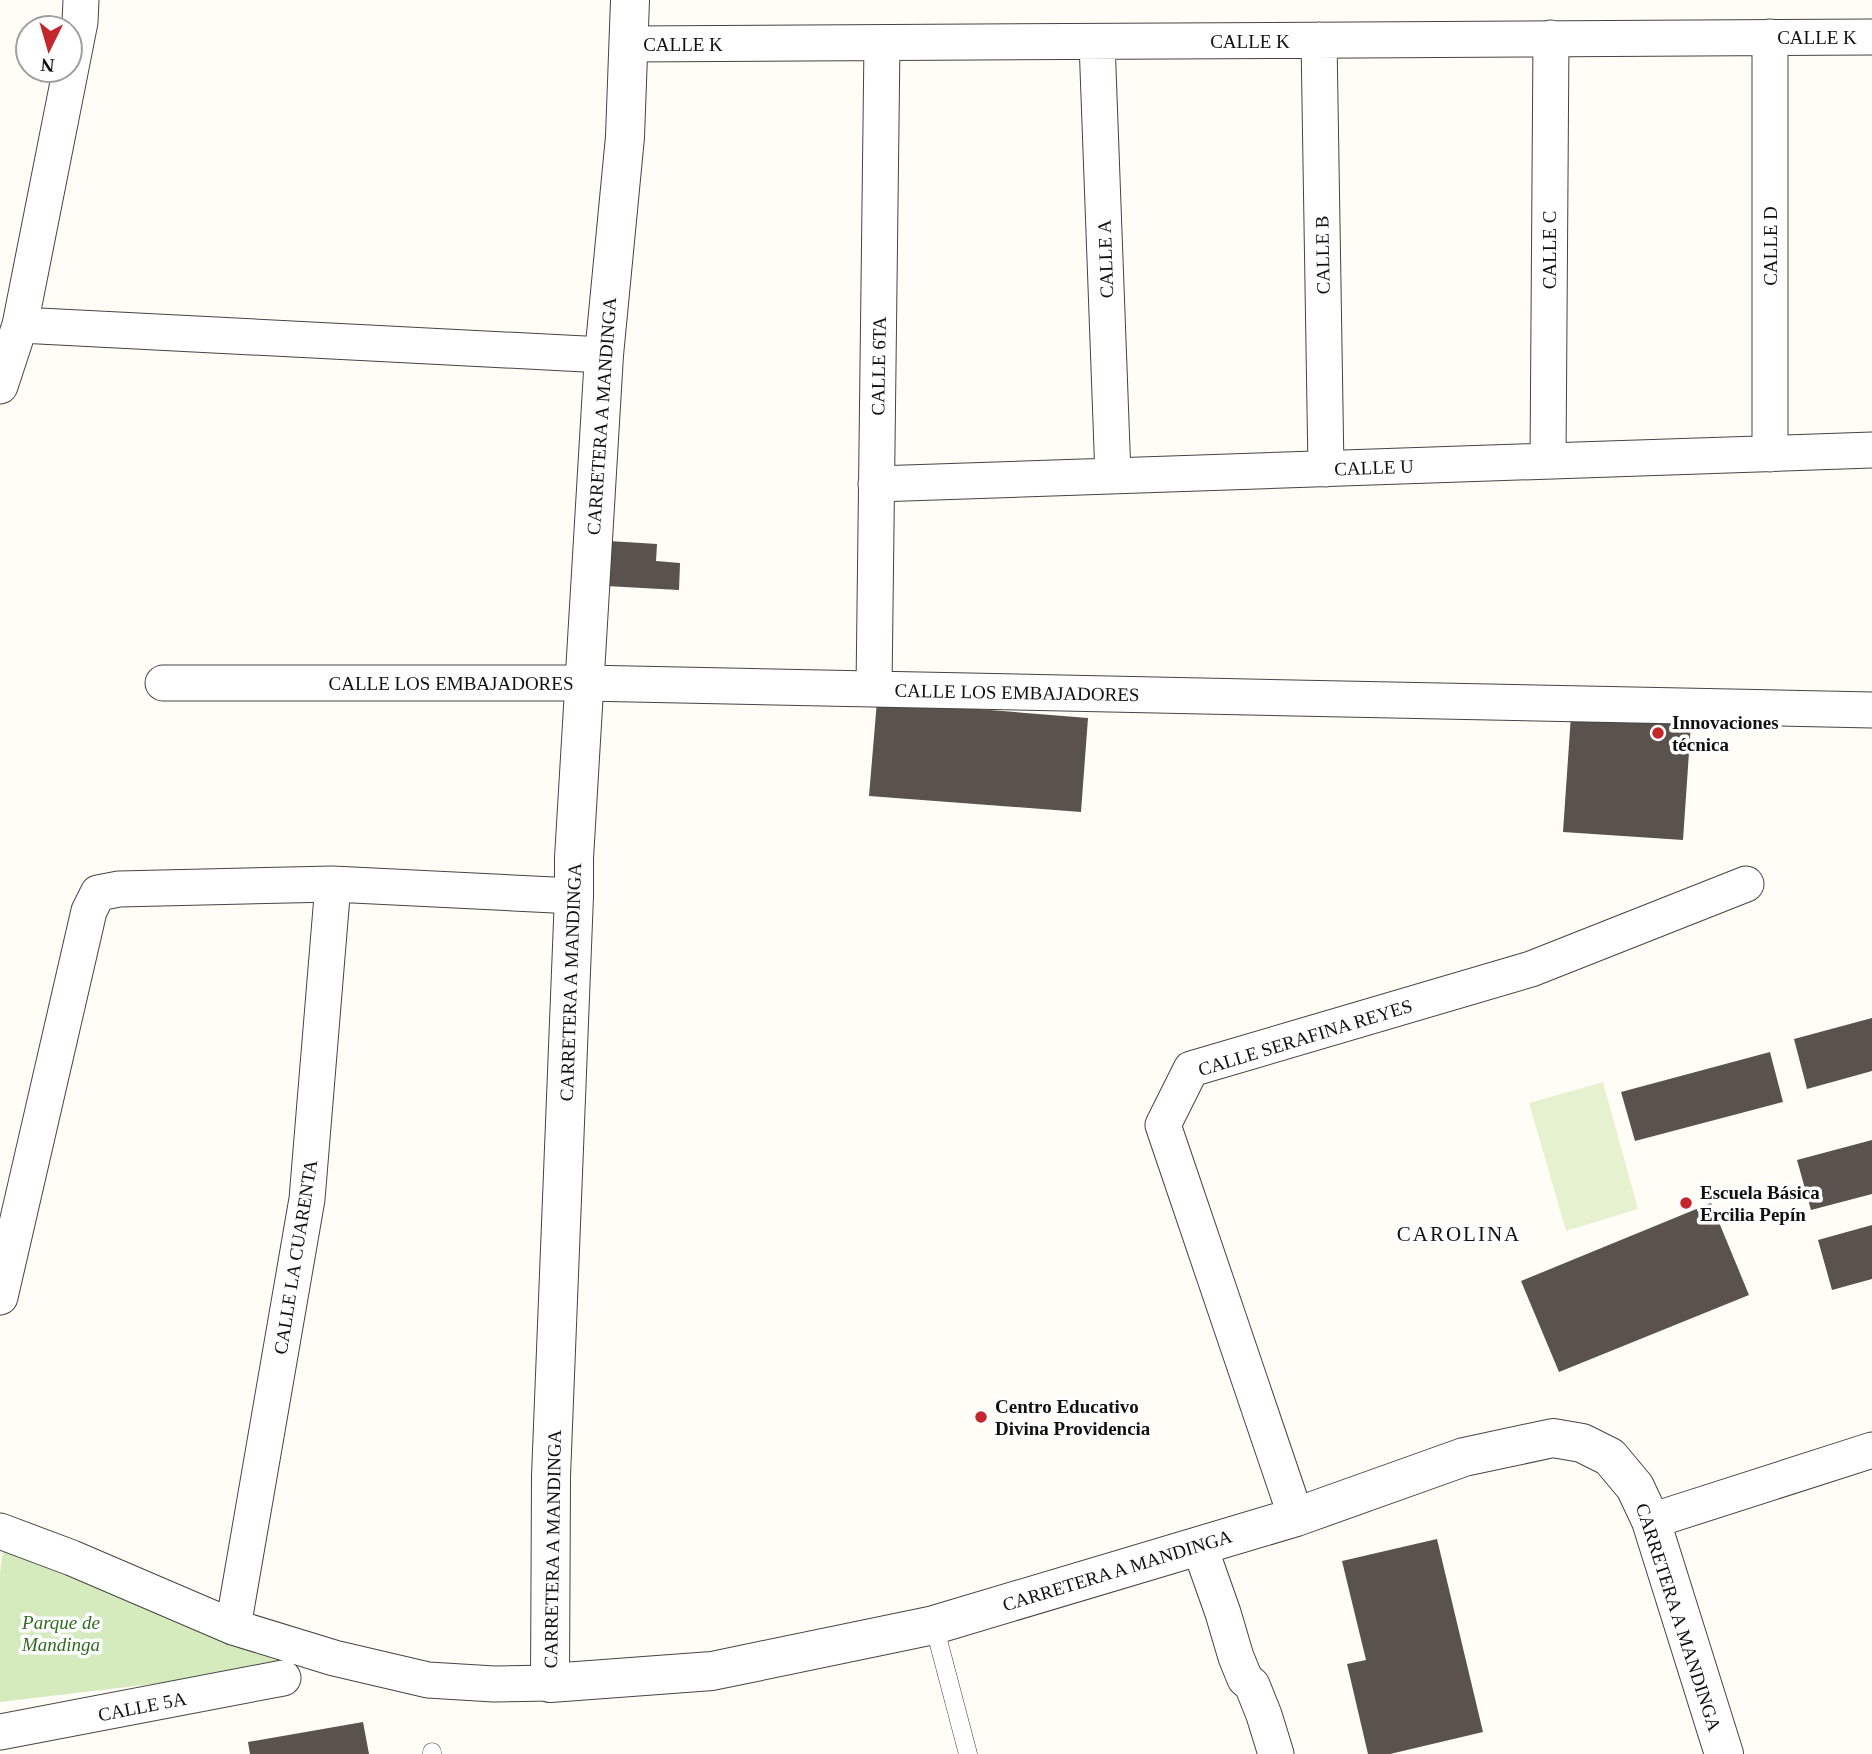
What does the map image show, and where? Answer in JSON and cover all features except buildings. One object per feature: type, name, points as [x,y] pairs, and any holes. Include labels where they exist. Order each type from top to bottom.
[{"type":"street","points":[[0,386],[20,325],[80,22],[81,0]]},
{"type":"street","name":"CARRETERA A MANDINGA","points":[[630,0],[625,137],[604,355],[574,858],[551,1476],[550,1683],[712,1671],[934,1625],[1296,1517],[1464,1457],[1553,1438],[1582,1443],[1610,1457],[1635,1487],[1651,1521],[1724,1754]]},
{"type":"street","name":"CALLE D","points":[[1770,37],[1770,454]]},
{"type":"street","name":"CALLE K","points":[[628,44],[1872,37]]},
{"type":"street","name":"CALLE C","points":[[1548,461],[1551,38]]},
{"type":"street","name":"CALLE B","points":[[1319,40],[1326,469]]},
{"type":"street","name":"CALLE A","points":[[1097,42],[1113,476]]},
{"type":"street","name":"CALLE 6TA","points":[[874,690],[882,43]]},
{"type":"street","points":[[20,325],[604,355]]},
{"type":"street","name":"CALLE U","points":[[876,484],[1872,450]]},
{"type":"street","name":"CALLE LOS EMBAJADORES","points":[[163,682],[584,683],[1872,710]]},
{"type":"street","points":[[0,1297],[89,911],[98,893],[119,889],[333,884],[574,897]]},
{"type":"street","name":"CALLE LA CUARENTA","points":[[233,1627],[307,1199],[333,884]]},
{"type":"street","name":"CALLE SERAFINA REYES","points":[[1296,1517],[1163,1125],[1191,1069],[1531,969],[1746,884]]},
{"type":"street","points":[[1651,1521],[1872,1450]]},
{"type":"street","points":[[0,1531],[72,1558],[233,1627],[334,1658],[428,1680],[494,1684],[550,1683]]},
{"type":"street","points":[[1199,1545],[1236,1657],[1245,1679],[1252,1685],[1276,1754]]},
{"type":"street","name":"CALLE 5A","points":[[0,1732],[283,1678]]},
{"type":"lane","points":[[934,1625],[968,1754]]},
{"type":"green space","points":[[1603,1082],[1638,1209],[1566,1231],[1529,1103]]},
{"type":"green space","name":"Parque de Mandinga","points":[[4,1543],[297,1667],[0,1702],[0,1572]]},
{"type":"place","name":"Innovaciones técnica","points":[[1658,733]]},
{"type":"place","name":"Escuela Básica Ercilia Pepín","points":[[1686,1203]]},
{"type":"place","name":"Centro Educativo Divina Providencia","points":[[981,1417]]},
{"type":"district","name":"CAROLINA","points":[[1459,1234]]}]
